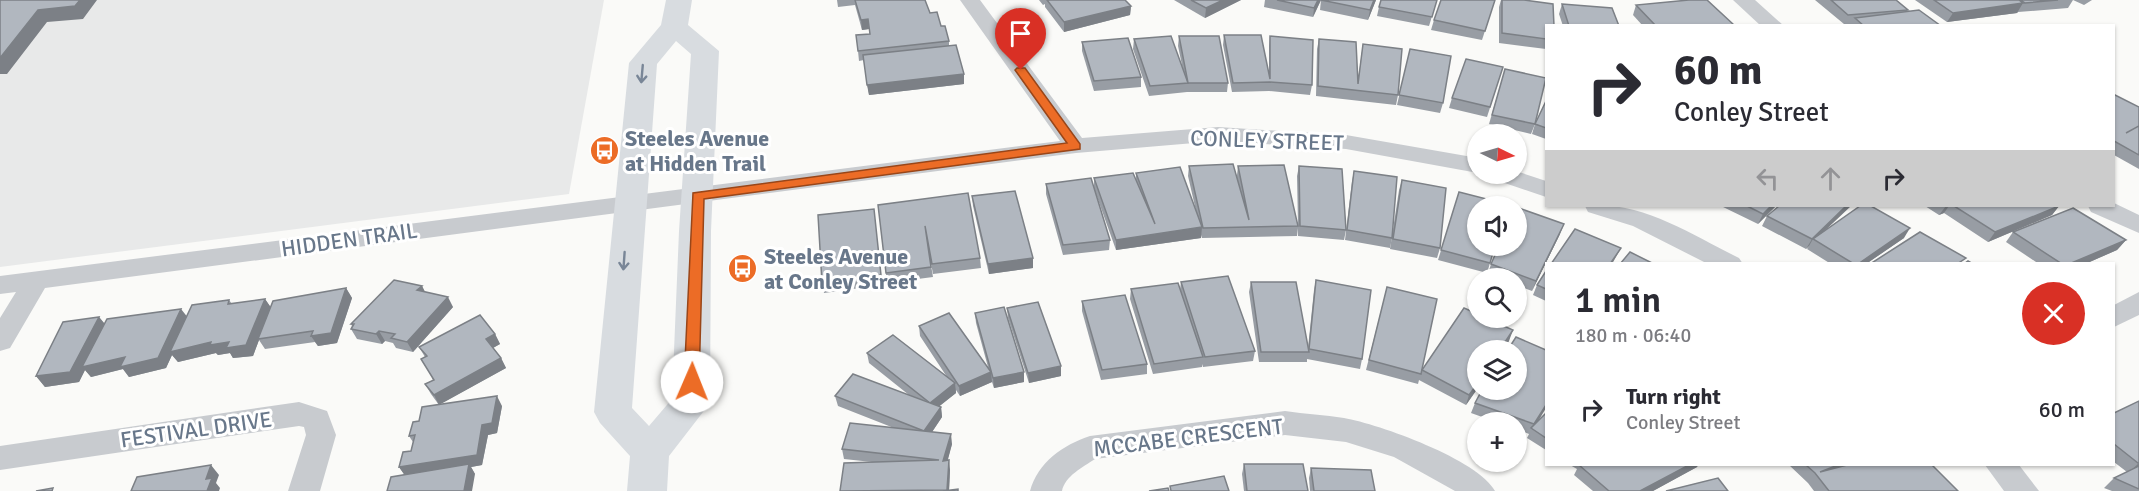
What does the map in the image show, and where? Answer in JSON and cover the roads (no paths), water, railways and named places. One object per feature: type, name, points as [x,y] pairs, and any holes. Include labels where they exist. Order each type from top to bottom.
[{"type":"main road","points":[[647,491],[650,452],[691,404],[705,51],[676,14],[643,63],[629,203],[613,412],[650,452]]},
{"type":"street","points":[[970,0],[1076,146]]},
{"type":"street","points":[[1743,0],[1772,24]]},
{"type":"street","name":"CONLEY STREET","points":[[698,196],[1076,146],[1218,134],[1346,142],[1467,164]]},
{"type":"street","points":[[1527,183],[1545,189]]},
{"type":"street","name":"HIDDEN TRAIL","points":[[0,285],[698,196]]},
{"type":"street","points":[[1600,207],[1642,220],[1726,262]]},
{"type":"street","points":[[2102,207],[2139,225]]},
{"type":"street","points":[[0,341],[36,281]]},
{"type":"street","points":[[2115,316],[2139,302]]},
{"type":"street","name":"FESTIVAL DRIVE","points":[[0,458],[299,414],[317,419],[321,435],[303,491]]},
{"type":"street","name":"MCCABE CRESCENT","points":[[1046,491],[1047,484],[1060,468],[1074,456],[1090,447],[1285,423],[1346,430],[1404,448],[1454,474],[1479,491]]},
{"type":"street","points":[[2001,466],[2023,491]]},
{"type":"place","name":"Steeles Avenue at Hidden Trail","points":[[604,151]]},
{"type":"place","name":"Steeles Avenue at Conley Street","points":[[743,269]]}]
